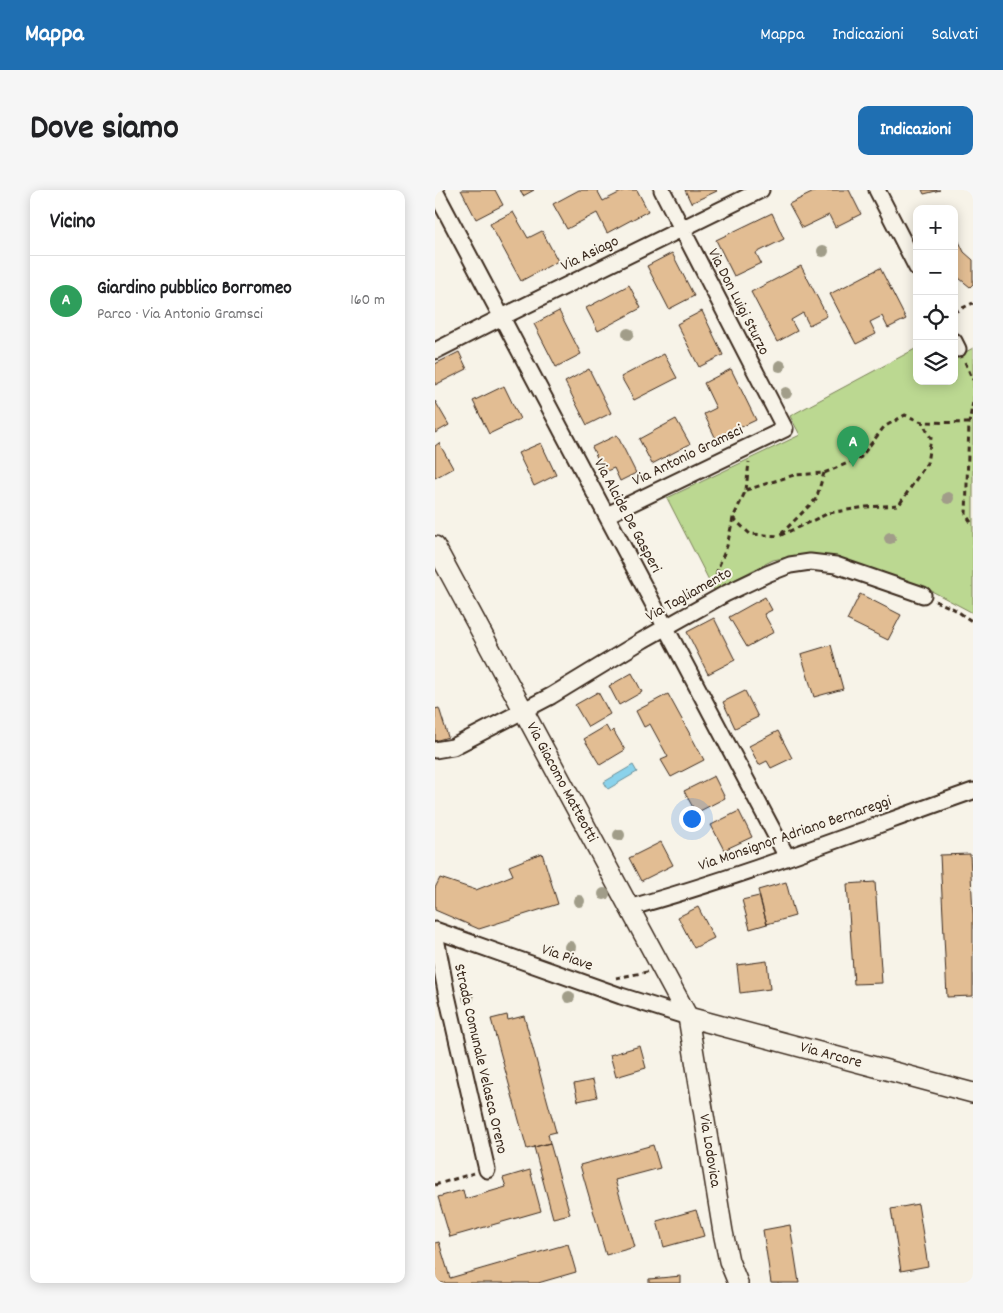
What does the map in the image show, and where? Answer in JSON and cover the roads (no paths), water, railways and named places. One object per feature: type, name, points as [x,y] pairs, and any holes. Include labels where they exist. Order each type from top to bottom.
[{"type":"street","name":"Via Don Luigi Sturzo","points":[[662,190],[785,429]]},
{"type":"street","name":"Via Asiago","points":[[435,351],[761,190]]},
{"type":"street","points":[[877,190],[913,260]]},
{"type":"street","name":"Via Alcide De Gasperi","points":[[435,191],[787,857]]},
{"type":"street","name":"Via Antonio Gramsci","points":[[607,515],[785,429]]},
{"type":"street","name":"Via Giacomo Matteotti","points":[[435,546],[687,1017]]},
{"type":"street","name":"Via Tagliamento","points":[[435,750],[453,747],[523,711],[709,603],[767,574],[790,565],[810,562],[836,565],[923,595]]},
{"type":"street","name":"Via Monsignor Adriano Bernareggi","points":[[628,908],[787,857],[973,791]]},
{"type":"street","name":"Via Piave","points":[[435,932],[687,1017]]},
{"type":"street","name":"Strada Comunale Velasca Oreno","points":[[435,932],[446,991],[487,1170]]},
{"type":"street","name":"Via Arcore","points":[[687,1017],[973,1093]]},
{"type":"street","name":"Via Lodovica","points":[[687,1017],[723,1232],[729,1261],[738,1283]]},
{"type":"water","points":[[633,765],[637,772],[608,789],[604,782]]},
{"type":"place","name":"Giardino pubblico Borromeo","points":[[853,467]]}]
